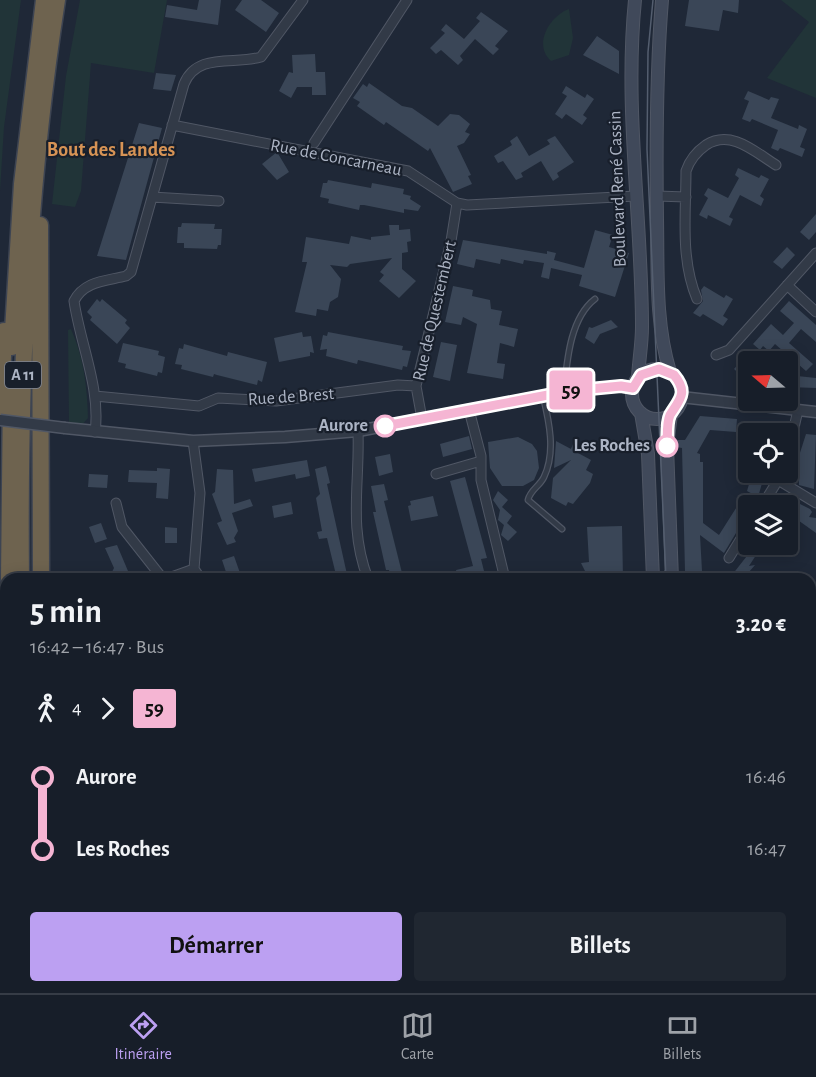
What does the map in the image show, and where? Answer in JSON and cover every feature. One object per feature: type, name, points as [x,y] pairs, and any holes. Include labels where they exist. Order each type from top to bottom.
[{"type":"highway","name":"A 11","points":[[9,573],[9,467],[15,265],[29,114],[44,0]]},
{"type":"highway","name":"A 11","points":[[21,573],[24,346],[35,172],[57,0]]},
{"type":"highway","points":[[35,172],[42,188],[42,573]]},
{"type":"highway","points":[[0,437],[5,297],[15,265]]},
{"type":"main road","name":"Boulevard René Cassin","points":[[634,0],[632,46],[642,308],[635,383]]},
{"type":"main road","name":"Boulevard René Cassin","points":[[662,0],[657,196],[660,321],[670,372]]},
{"type":"main road","points":[[653,573],[648,454],[641,413],[633,402],[635,383],[654,369],[670,372],[679,383],[681,397],[671,414],[667,446],[672,573]]},
{"type":"main road","points":[[641,413],[656,418],[671,414]]},
{"type":"street","points":[[95,432],[97,417],[95,396],[74,301],[78,292],[87,286],[126,276],[134,263],[184,84],[191,70],[204,63],[251,60],[261,57],[303,0]]},
{"type":"street","points":[[314,143],[407,0]]},
{"type":"street","name":"Rue de Concarneau","points":[[172,125],[408,171],[457,203],[467,206],[636,196]]},
{"type":"street","points":[[696,299],[690,283],[686,252],[686,171],[690,159],[713,140],[726,138],[739,142],[776,165]]},
{"type":"street","points":[[657,196],[686,197]]},
{"type":"street","points":[[152,197],[219,201]]},
{"type":"street","name":"Rue de Questembert","points":[[422,419],[416,386],[451,242],[457,203]]},
{"type":"street","points":[[716,355],[729,350],[816,253]]},
{"type":"street","points":[[787,285],[816,312]]},
{"type":"street","points":[[0,420],[193,441],[358,431],[563,392],[635,383]]},
{"type":"street","name":"Rue de Brest","points":[[95,396],[192,406],[218,398],[276,401],[398,385],[416,386]]},
{"type":"street","points":[[681,397],[738,403]]},
{"type":"street","points":[[469,410],[481,461],[482,480],[504,573]]},
{"type":"street","points":[[798,410],[816,412]]},
{"type":"street","points":[[358,431],[355,525],[357,544],[366,573]]},
{"type":"street","points":[[193,441],[200,493],[195,569],[197,573]]},
{"type":"street","points":[[436,474],[481,461]]},
{"type":"street","points":[[789,483],[816,503]]},
{"type":"street","points":[[116,503],[122,527],[159,573]]},
{"type":"street","points":[[729,558],[738,543]]},
{"type":"street","points":[[183,573],[195,569]]},
{"type":"lane","points":[[563,392],[578,320],[584,309],[595,299]]},
{"type":"lane","points":[[543,396],[550,434],[548,464],[543,479],[529,494],[528,500],[562,530]]},
{"type":"green space","points":[[0,0],[21,0],[4,127],[0,191]]},
{"type":"green space","points":[[80,0],[167,0],[154,73],[91,63],[81,191],[75,207],[52,204],[66,76]]},
{"type":"green space","points":[[781,0],[816,0],[816,98],[767,78],[809,22]]},
{"type":"green space","points":[[569,9],[573,38],[569,55],[551,61],[543,47],[546,31],[556,17]]},
{"type":"green space","points":[[71,329],[82,362],[86,384],[88,418],[81,426],[69,424],[68,330]]},
{"type":"building","points":[[199,0],[221,0],[218,25],[165,17],[167,5],[197,10]]},
{"type":"building","points":[[242,0],[261,0],[279,13],[266,32],[235,10]]},
{"type":"building","points":[[689,0],[739,0],[738,13],[723,10],[719,31],[685,26]]},
{"type":"building","points":[[481,12],[508,31],[495,46],[499,49],[493,55],[475,39],[460,56],[463,60],[458,65],[441,50],[436,54],[430,48],[445,33],[441,30],[446,24],[464,39],[480,21],[476,18]]},
{"type":"building","points":[[597,36],[619,51],[619,74],[583,55]]},
{"type":"building","points":[[315,54],[316,72],[325,72],[326,95],[312,95],[312,87],[297,87],[291,98],[279,91],[289,72],[293,73],[292,55]]},
{"type":"building","points":[[156,73],[176,75],[171,91],[153,89]]},
{"type":"building","points":[[369,83],[402,106],[412,108],[438,126],[450,114],[459,115],[470,124],[465,132],[470,134],[464,143],[457,146],[471,175],[468,176],[472,184],[453,192],[430,148],[428,151],[386,122],[384,125],[357,106],[360,102],[353,98],[363,84],[367,87]]},
{"type":"building","points":[[566,86],[585,98],[587,94],[594,99],[583,115],[587,118],[582,125],[566,114],[562,119],[555,114],[567,96],[562,93]]},
{"type":"building","points":[[748,91],[769,100],[771,97],[779,99],[771,118],[798,129],[799,125],[807,129],[800,147],[805,149],[802,157],[780,148],[778,151],[771,148],[778,130],[752,119],[750,122],[742,119],[749,101],[744,99]]},
{"type":"building","points":[[139,123],[162,128],[126,260],[97,256]]},
{"type":"building","points":[[517,136],[529,156],[550,144],[547,140],[555,136],[574,162],[557,173],[559,177],[553,181],[541,161],[521,173],[523,177],[516,180],[503,161],[498,163],[494,156],[512,145],[510,141]]},
{"type":"building","points":[[277,152],[289,172],[277,180],[262,164]]},
{"type":"building","points":[[738,168],[759,178],[761,175],[769,179],[760,196],[764,199],[761,206],[740,195],[729,217],[733,219],[730,226],[708,215],[707,219],[699,215],[708,198],[704,195],[708,188],[728,198],[739,178],[735,175]]},
{"type":"building","points":[[328,180],[371,188],[372,183],[404,189],[403,194],[411,196],[410,199],[421,206],[418,211],[404,209],[404,213],[364,205],[360,205],[359,210],[328,203],[329,199],[320,197],[323,183],[327,183]]},
{"type":"building","points":[[816,214],[816,232],[809,240],[800,232]]},
{"type":"building","points":[[182,223],[215,224],[214,229],[222,229],[221,245],[218,245],[217,249],[184,248],[184,243],[177,243],[178,227],[181,227]]},
{"type":"building","points":[[389,225],[399,225],[399,230],[410,229],[411,241],[407,242],[408,252],[402,253],[402,269],[416,281],[399,298],[379,281],[384,275],[380,272],[392,258],[350,264],[347,267],[330,265],[341,279],[338,297],[330,302],[328,311],[317,309],[316,316],[295,312],[307,262],[302,262],[306,237],[349,244],[351,236],[371,240],[371,237],[390,235]]},
{"type":"building","points":[[595,230],[613,235],[609,247],[629,253],[615,297],[579,286],[582,275],[551,268],[549,279],[541,277],[544,263],[524,260],[523,264],[501,259],[500,264],[476,259],[474,268],[457,264],[463,240],[547,254],[547,251],[556,253],[554,260],[584,268]]},
{"type":"building","points":[[787,247],[795,255],[782,269],[773,262]]},
{"type":"building","points":[[453,286],[473,290],[472,296],[490,300],[491,309],[502,311],[499,325],[518,329],[514,347],[500,343],[497,363],[505,364],[503,379],[467,373],[477,324],[463,317],[461,325],[445,322]]},
{"type":"building","points":[[704,286],[724,298],[726,295],[733,299],[723,316],[728,319],[723,326],[703,314],[700,317],[693,313],[703,301],[701,290]]},
{"type":"building","points":[[97,299],[100,302],[102,299],[127,320],[125,323],[130,328],[117,344],[90,320],[92,317],[87,312]]},
{"type":"building","points":[[789,301],[816,325],[816,342],[801,329],[789,343],[813,364],[806,371],[798,364],[798,351],[783,351],[775,344],[769,351],[763,346],[760,350],[753,344],[771,324],[783,335],[794,323],[780,311]]},
{"type":"building","points":[[611,320],[618,327],[600,334],[594,344],[585,338],[589,327],[592,328]]},
{"type":"building","points":[[302,332],[303,337],[311,336],[314,353],[310,352],[310,356],[279,362],[274,338]]},
{"type":"building","points":[[328,332],[403,346],[402,350],[411,351],[407,367],[403,366],[402,370],[358,360],[357,364],[326,356],[327,349],[320,350],[323,335],[327,336]]},
{"type":"building","points":[[441,342],[457,345],[450,381],[433,377]]},
{"type":"building","points":[[123,343],[159,351],[158,355],[165,357],[162,373],[158,372],[157,376],[125,368],[126,364],[118,362]]},
{"type":"building","points":[[184,344],[227,356],[228,352],[267,362],[262,382],[258,380],[257,385],[214,374],[213,377],[181,369],[182,365],[175,364],[179,348],[183,349]]},
{"type":"building","points":[[798,376],[816,378],[816,388],[798,387]]},
{"type":"building","points":[[700,416],[737,419],[736,432],[710,430],[697,453],[700,454],[700,462],[703,462],[703,523],[719,535],[738,505],[738,530],[724,553],[700,535],[702,571],[685,571],[682,448],[676,447],[677,440],[685,440]]},
{"type":"building","points":[[806,434],[816,435],[814,489],[799,485],[798,459]]},
{"type":"building","points":[[469,436],[472,449],[443,457],[440,444]]},
{"type":"building","points":[[518,437],[532,444],[537,451],[539,468],[534,480],[523,486],[502,486],[490,468],[488,442]]},
{"type":"building","points":[[556,441],[571,449],[573,444],[580,448],[578,453],[591,460],[586,470],[593,474],[590,483],[573,504],[568,502],[566,506],[551,498],[553,478],[571,460],[554,468]]},
{"type":"building","points":[[390,454],[393,472],[379,476],[375,457]]},
{"type":"building","points":[[307,460],[310,476],[296,479],[295,474],[255,482],[252,469]]},
{"type":"building","points":[[326,466],[330,483],[327,484],[347,573],[336,573],[327,538],[319,539],[317,532],[322,531],[316,498],[320,494],[315,469]]},
{"type":"building","points":[[157,468],[170,469],[168,499],[156,498],[157,483],[128,482],[129,470],[157,471]]},
{"type":"building","points":[[217,469],[233,470],[234,504],[250,499],[253,506],[232,513],[238,531],[234,538],[236,542],[227,545],[217,523],[222,521],[212,494],[215,492]]},
{"type":"building","points":[[89,474],[108,475],[107,488],[88,487]]},
{"type":"building","points":[[465,477],[487,558],[481,559],[484,571],[457,573],[456,570],[473,566],[450,481]]},
{"type":"building","points":[[749,483],[762,483],[759,495],[747,491]]},
{"type":"building","points":[[384,484],[388,500],[384,501],[402,573],[390,573],[389,570],[386,570],[373,512],[376,512],[371,486]]},
{"type":"building","points":[[498,491],[508,500],[502,507],[512,516],[507,523],[517,532],[508,541],[501,535],[504,525],[498,520],[500,510],[493,500]]},
{"type":"building","points":[[433,496],[438,516],[411,521],[408,506],[411,505],[410,501]]},
{"type":"building","points":[[291,502],[293,514],[274,518],[272,506]]},
{"type":"building","points":[[798,503],[810,509],[812,512],[809,517],[816,518],[816,533],[798,520]]},
{"type":"building","points":[[101,523],[107,539],[95,543],[89,527]]},
{"type":"building","points":[[622,526],[623,573],[586,573],[581,563],[589,562],[587,527]]},
{"type":"building","points":[[165,527],[177,528],[177,543],[165,543]]},
{"type":"building","points":[[117,545],[128,571],[112,573],[114,568],[105,548]]},
{"type":"building","points":[[748,555],[756,555],[749,566],[755,565],[748,573],[734,573]]},
{"type":"building","points":[[234,556],[240,573],[226,573],[222,560]]},
{"type":"tram line","points":[[653,0],[648,52],[647,149],[666,573]]},
{"type":"bus line","name":"59","points":[[385,426],[569,391],[621,386],[633,388],[641,375],[648,370],[659,369],[674,375],[681,387],[679,405],[671,414],[669,421],[667,446]]},
{"type":"place","name":"Aurore","points":[[385,426]]},
{"type":"place","name":"Les Roches","points":[[667,446]]},
{"type":"district","name":"Bout des Landes","points":[[111,150]]}]
